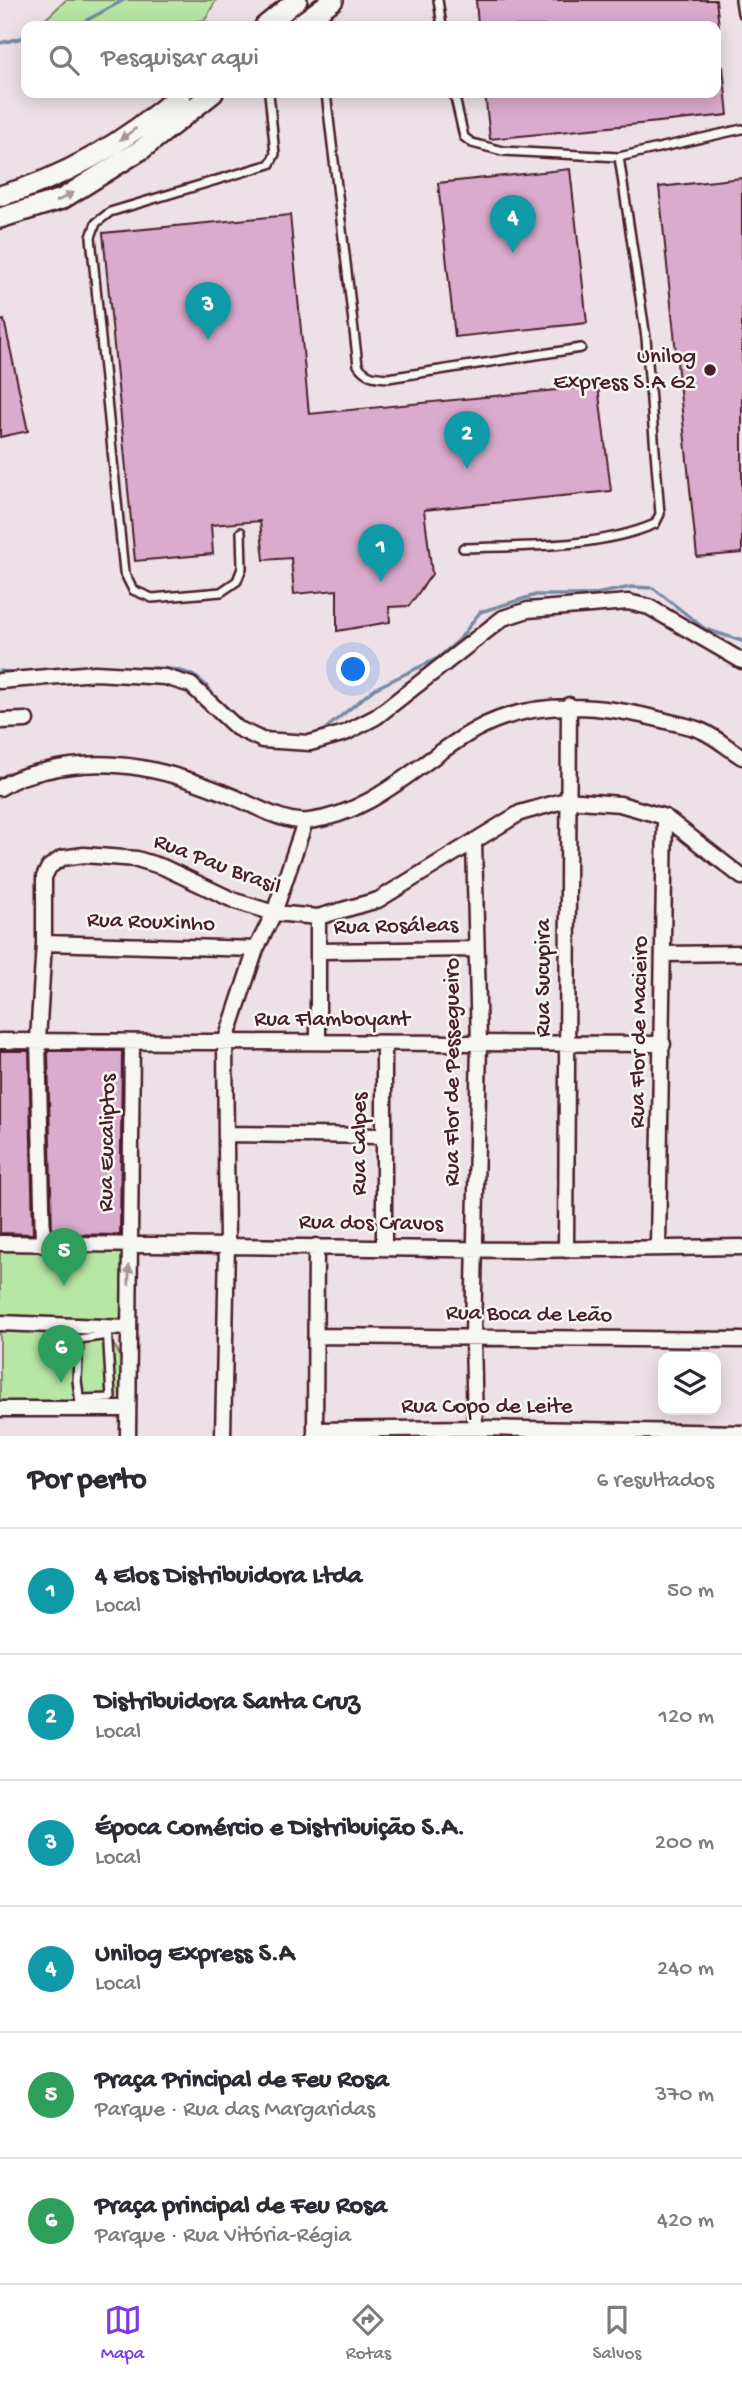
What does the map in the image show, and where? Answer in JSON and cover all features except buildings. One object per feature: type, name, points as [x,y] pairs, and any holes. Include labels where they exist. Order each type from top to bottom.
[{"type":"main road","points":[[271,21],[297,0]]},
{"type":"main road","points":[[306,21],[333,0]]},
{"type":"main road","points":[[0,196],[51,178],[109,148],[175,98]]},
{"type":"main road","points":[[0,218],[62,199],[142,149],[207,98]]},
{"type":"street","points":[[0,681],[96,673],[165,677],[191,685],[237,728],[262,740],[292,744],[310,743],[345,733],[376,717],[503,618],[528,610],[608,602],[649,607],[742,661]]},
{"type":"street","points":[[0,788],[13,779],[69,765],[136,765],[184,776],[278,815],[305,822],[338,816],[372,800],[476,729],[523,712],[569,705],[622,709],[702,731],[742,757]]},
{"type":"street","name":"Rua Sucupira","points":[[566,1250],[566,800],[569,705]]},
{"type":"street","points":[[0,721],[26,720]]},
{"type":"street","name":"Rua Pau Brasil","points":[[43,1245],[38,1040],[44,943],[44,877],[49,867],[62,858],[84,855],[111,856],[150,863],[235,901],[274,913],[318,917],[378,900],[520,813],[566,800],[620,804],[664,817],[742,877]]},
{"type":"street","name":"Rua Flor de Macieiro","points":[[658,1247],[663,1045],[664,817]]},
{"type":"street","points":[[223,1436],[227,1244],[225,1044],[256,949],[274,913],[305,822]]},
{"type":"street","name":"Rua Flor de Pessegueiro","points":[[474,842],[479,1044],[473,1337],[475,1428]]},
{"type":"street","points":[[318,917],[318,1042]]},
{"type":"street","name":"Rua Rouxinho","points":[[44,943],[256,949]]},
{"type":"street","name":"Rua Rosáleas","points":[[318,951],[475,949]]},
{"type":"street","points":[[664,954],[742,953]]},
{"type":"street","name":"Rua Flamboyant","points":[[0,1041],[663,1045]]},
{"type":"street","name":"Rua Eucaliptos","points":[[128,1436],[132,1043]]},
{"type":"street","name":"Rua Calpes","points":[[384,1043],[384,1246]]},
{"type":"street","points":[[226,1134],[382,1136]]},
{"type":"street","name":"Rua dos Cravos","points":[[0,1243],[566,1250],[742,1247]]},
{"type":"street","points":[[315,1433],[316,1246]]},
{"type":"street","points":[[0,1323],[107,1331],[128,1328]]},
{"type":"street","name":"Rua Boca de Leão","points":[[316,1336],[742,1340]]},
{"type":"street","points":[[0,1409],[80,1404],[127,1409]]},
{"type":"street","name":"Rua Copo de Leite","points":[[315,1433],[475,1428],[658,1434],[742,1433]]},
{"type":"lane","points":[[438,0],[441,21]]},
{"type":"lane","points":[[740,0],[742,13]]},
{"type":"lane","points":[[241,532],[242,568],[237,581],[221,592],[152,598],[133,590],[124,572],[91,237],[96,223],[110,212],[270,164],[275,154],[269,98]]},
{"type":"lane","points":[[328,98],[358,365],[362,371],[370,377],[388,378],[581,348]]},
{"type":"lane","points":[[455,98],[464,137],[472,144],[503,151],[620,157],[742,129]]},
{"type":"lane","points":[[463,548],[559,545],[641,530],[655,524],[660,514],[646,338],[620,157]]},
{"type":"lane","points":[[107,1331],[111,1398],[80,1404],[79,1339],[85,1335],[107,1331]]},
{"type":"green space","points":[[66,0],[216,0],[205,20],[199,21],[43,21]]},
{"type":"green space","points":[[0,1250],[128,1251],[128,1323],[0,1321]]},
{"type":"green space","points":[[0,1327],[98,1332],[115,1346],[122,1364],[122,1405],[0,1405]]},
{"type":"waterway","points":[[85,21],[124,0]]},
{"type":"waterway","points":[[0,43],[21,38]]},
{"type":"waterway","points":[[319,734],[374,689],[438,658],[459,640],[480,612],[536,595],[591,595],[631,587],[653,588],[705,629],[742,641]]},
{"type":"waterway","points":[[124,668],[178,670],[190,674],[209,689],[217,702]]},
{"type":"waterway","points":[[0,671],[22,673]]},
{"type":"waterway","points":[[257,730],[277,734]]},
{"type":"place","name":"Unilog Express S.A","points":[[513,253]]},
{"type":"place","name":"Época Comércio e Distribuição S.A.","points":[[208,340]]},
{"type":"place","name":"Unilog Express S.A G2","points":[[710,370]]},
{"type":"place","name":"Distribuidora Santa Cruz","points":[[467,469]]},
{"type":"place","name":"4 Elos Distribuidora Ltda","points":[[381,582]]},
{"type":"place","name":"Praça Principal de Feu Rosa","points":[[64,1286]]},
{"type":"place","name":"Praça principal de Feu Rosa","points":[[61,1383]]}]
